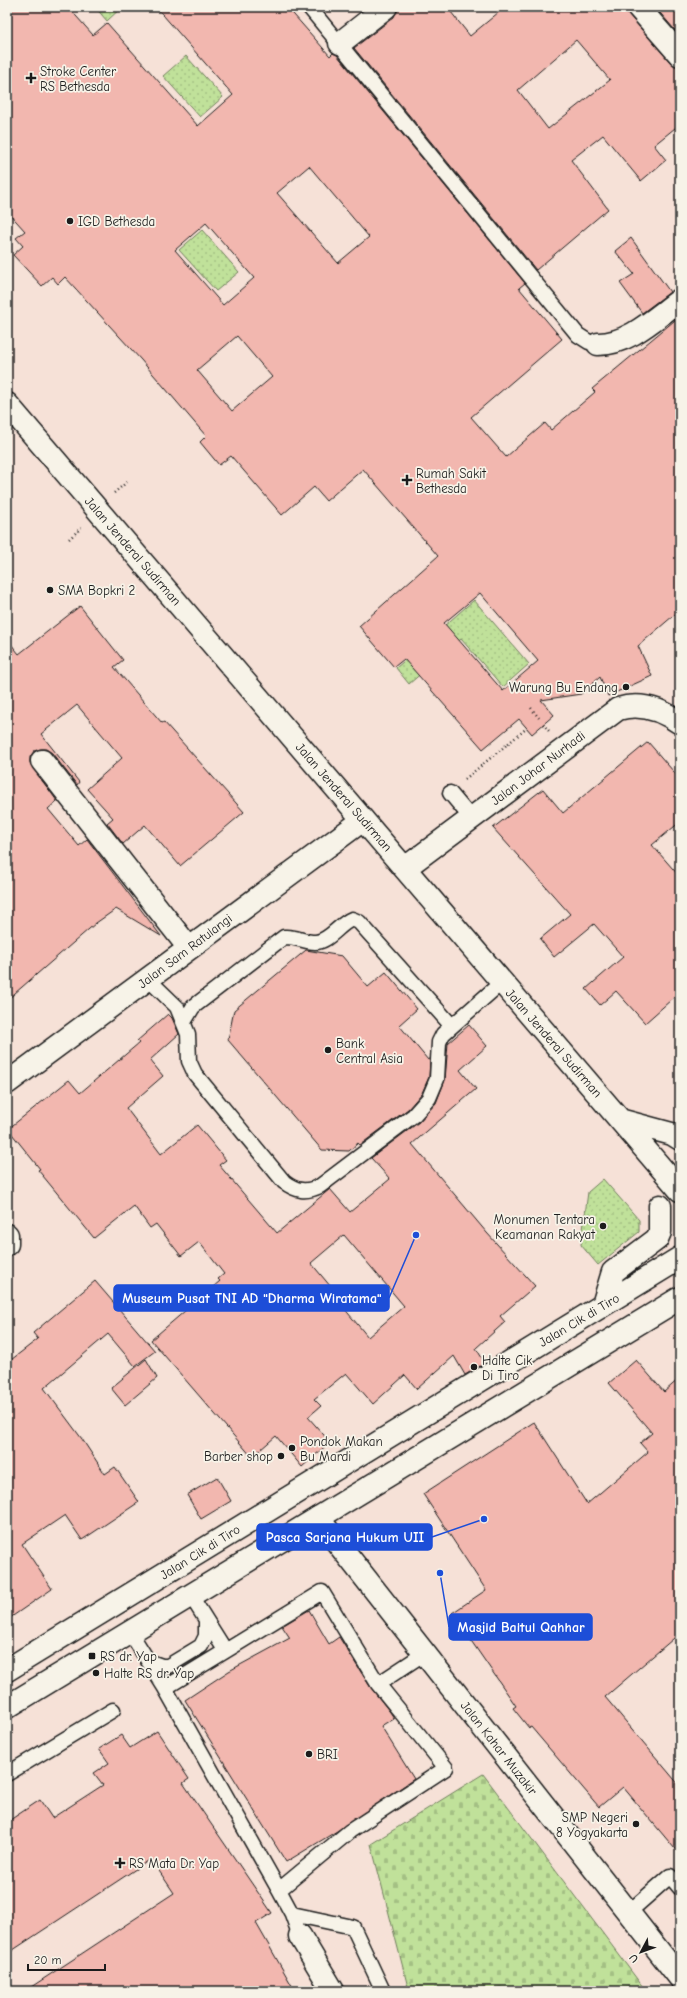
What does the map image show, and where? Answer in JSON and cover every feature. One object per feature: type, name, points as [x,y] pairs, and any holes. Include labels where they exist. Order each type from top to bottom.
[{"type":"main road","points":[[340,43],[386,7]]},
{"type":"main road","points":[[638,7],[680,55]]},
{"type":"main road","points":[[598,344],[612,344],[629,337],[680,300]]},
{"type":"main road","name":"Jalan Jenderal Sudirman","points":[[7,404],[680,1190]]},
{"type":"main road","name":"Jalan Johar Nurhadi","points":[[405,868],[618,709],[628,706],[647,707],[667,714],[680,723]]},
{"type":"main road","points":[[42,761],[189,948]]},
{"type":"main road","name":"Jalan Sam Ratulangi","points":[[7,1083],[363,820]]},
{"type":"main road","points":[[620,1120],[672,1134],[680,1139]]},
{"type":"main road","points":[[604,1305],[613,1272],[657,1239],[660,1232],[660,1206]]},
{"type":"main road","points":[[7,1235],[7,1244]]},
{"type":"main road","name":"Jalan Cik di Tiro","points":[[7,1670],[680,1258]]},
{"type":"main road","points":[[7,1707],[675,1303]]},
{"type":"main road","name":"Jalan Kahar Muzakir","points":[[298,1492],[680,1978]]},
{"type":"main road","points":[[300,1936],[333,1991]]},
{"type":"lane","points":[[309,7],[578,335],[589,342],[598,344]]},
{"type":"lane","points":[[450,792],[471,818]]},
{"type":"lane","points":[[184,1022],[193,1007],[284,937],[294,936],[304,940],[316,942],[330,936],[352,919],[359,922],[451,1025]]},
{"type":"lane","points":[[148,979],[177,1007],[188,1034],[189,1061],[195,1074],[284,1182],[292,1189],[302,1191],[311,1190],[320,1186],[414,1115],[429,1098],[437,1079],[438,1042],[451,1025],[502,982]]},
{"type":"lane","points":[[165,1688],[322,1592],[378,1684],[446,1768],[350,1831],[279,1890]]},
{"type":"lane","points":[[191,1596],[225,1650]]},
{"type":"lane","points":[[148,1660],[162,1666],[168,1666],[201,1646],[206,1636],[206,1620]]},
{"type":"lane","points":[[130,1632],[165,1688],[279,1890],[292,1914],[300,1936]]},
{"type":"lane","points":[[378,1684],[425,1653]]},
{"type":"lane","points":[[9,1771],[113,1710]]},
{"type":"lane","points":[[628,1913],[670,1876],[680,1888]]},
{"type":"lane","points":[[292,1914],[353,1927],[384,1991]]},
{"type":"path","points":[[112,495],[127,482]]},
{"type":"path","points":[[69,539],[85,525]]},
{"type":"path","points":[[531,708],[539,718]]},
{"type":"path","points":[[450,792],[527,728]]},
{"type":"green space","points":[[95,7],[122,7],[107,21]]},
{"type":"green space","points":[[186,56],[223,97],[200,117],[163,76]]},
{"type":"green space","points":[[202,230],[239,272],[216,291],[179,250]]},
{"type":"green space","points":[[474,600],[529,664],[503,687],[461,639],[409,684],[396,668]]},
{"type":"green space","points":[[603,1179],[639,1220],[639,1232],[598,1265],[581,1245],[588,1192]]},
{"type":"green space","points":[[483,1774],[646,1991],[409,1991],[371,1844]]},
{"type":"building","name":"Rumah Sakit Bethesda","points":[[7,7],[68,7],[93,35],[107,23],[198,126],[233,95],[156,7],[287,7],[330,56],[333,53],[337,55],[525,283],[519,288],[562,339],[471,417],[506,457],[545,423],[551,430],[595,392],[592,389],[680,316],[680,610],[638,646],[652,676],[608,696],[600,677],[581,694],[541,700],[554,715],[532,734],[519,719],[483,749],[404,659],[394,667],[359,626],[438,556],[363,469],[326,501],[314,487],[282,515],[231,456],[219,465],[200,442],[206,436],[141,360],[65,277],[58,284],[52,277],[42,286],[13,255],[23,246],[16,238],[25,231],[7,211]],"holes":[[[309,166],[369,237],[338,263],[277,193]],[[206,223],[254,278],[223,305],[175,250]],[[237,336],[272,377],[232,411],[197,370]],[[480,593],[538,661],[503,691],[444,623]]]},
{"type":"building","points":[[398,7],[447,7],[470,36],[505,7],[626,7],[629,15],[671,63],[680,67],[680,124],[654,145],[666,160],[641,181],[603,135],[571,160],[608,209],[536,270],[354,48],[394,17]],"holes":[[[576,40],[610,80],[548,129],[518,90]]]},
{"type":"building","points":[[655,7],[680,7],[680,36]]},
{"type":"building","points":[[631,238],[670,292],[642,313],[620,283],[634,274],[615,251]]},
{"type":"building","points":[[80,606],[123,660],[114,667],[162,723],[164,722],[244,812],[180,866],[145,825],[123,844],[107,823],[113,818],[87,789],[122,758],[77,705],[41,734],[79,782],[77,785],[52,753],[46,749],[34,751],[30,757],[30,763],[57,801],[48,809],[79,846],[87,839],[161,936],[116,909],[96,923],[7,1000],[7,639],[19,654]]},
{"type":"building","points":[[648,742],[680,779],[680,822],[652,845],[680,877],[680,992],[645,1023],[616,991],[600,1005],[586,989],[623,957],[594,924],[554,957],[540,939],[570,914],[493,828],[543,789],[563,813]]},
{"type":"building","name":"Bank Central Asia","points":[[306,950],[342,956],[368,987],[386,972],[417,1009],[399,1025],[428,1060],[430,1059],[429,1077],[422,1093],[408,1109],[360,1145],[358,1143],[349,1151],[322,1150],[228,1040],[234,1010]]},
{"type":"building","points":[[168,1014],[172,1018],[179,1034],[150,1060],[163,1076],[126,1108],[161,1154],[197,1125],[226,1160],[219,1165],[277,1233],[330,1189],[350,1212],[390,1179],[371,1158],[419,1122],[436,1103],[445,1080],[448,1043],[469,1025],[487,1046],[460,1070],[476,1089],[412,1144],[487,1233],[535,1286],[500,1316],[505,1322],[476,1348],[485,1363],[465,1375],[454,1356],[417,1389],[405,1375],[373,1404],[346,1373],[314,1399],[321,1406],[308,1417],[330,1442],[302,1467],[276,1436],[252,1457],[151,1340],[220,1281],[218,1279],[224,1274],[199,1242],[181,1256],[156,1224],[150,1228],[134,1206],[94,1238],[38,1170],[40,1169],[8,1129],[69,1080],[80,1093],[139,1043],[137,1041]],"holes":[[[344,1235],[404,1306],[368,1337],[328,1289],[331,1287],[311,1263]]]},
{"type":"building","points":[[95,1281],[155,1351],[135,1366],[108,1334],[44,1388],[82,1439],[105,1474],[115,1467],[139,1502],[82,1540],[65,1515],[22,1544],[52,1589],[7,1620],[7,1363],[38,1339],[33,1333]]},
{"type":"building","points":[[146,1359],[157,1378],[125,1405],[111,1388]]},
{"type":"building","points":[[636,1360],[664,1392],[680,1378],[680,1633],[605,1697],[680,1786],[680,1855],[623,1787],[599,1807],[513,1708],[516,1706],[452,1613],[486,1590],[423,1494],[534,1422],[587,1504],[648,1452],[640,1443],[652,1433],[609,1383]]},
{"type":"building","points":[[217,1477],[231,1501],[201,1519],[187,1495]]},
{"type":"building","name":"BRI","points":[[309,1610],[329,1644],[339,1637],[371,1688],[394,1718],[381,1726],[414,1779],[337,1831],[286,1862],[185,1700],[229,1671],[290,1638],[282,1626]]},
{"type":"building","name":"RS Mata Dr. Yap","points":[[157,1731],[189,1779],[183,1783],[272,1913],[256,1923],[295,1991],[25,1991],[174,1893],[151,1859],[7,1954],[7,1822],[40,1800],[52,1818],[103,1785],[94,1773],[109,1763],[99,1749],[121,1735],[130,1748]]},
{"type":"place","name":"Stroke Center RS Bethesda","points":[[31,78]]},
{"type":"place","name":"IGD Bethesda","points":[[70,221]]},
{"type":"place","name":"Rumah Sakit Bethesda","points":[[407,480]]},
{"type":"place","name":"SMA Bopkri 2","points":[[50,590]]},
{"type":"place","name":"Warung Bu Endang","points":[[626,687]]},
{"type":"place","name":"Bank Central Asia","points":[[328,1050]]},
{"type":"place","name":"Monumen Tentara Keamanan Rakyat","points":[[603,1226]]},
{"type":"place","name":"Museum Pusat TNI AD \"Dharma Wiratama\"","points":[[416,1235]]},
{"type":"place","name":"Halte Cik Di Tiro","points":[[474,1367]]},
{"type":"place","name":"Pondok Makan Bu Mardi","points":[[292,1448]]},
{"type":"place","name":"Barber shop","points":[[281,1456]]},
{"type":"place","name":"Pasca Sarjana Hukum UII","points":[[484,1519]]},
{"type":"place","name":"Masjid Baitul Qahhar","points":[[440,1573]]},
{"type":"place","name":"RS dr. Yap","points":[[92,1656]]},
{"type":"place","name":"Halte RS dr. Yap","points":[[96,1673]]},
{"type":"place","name":"BRI","points":[[309,1754]]},
{"type":"place","name":"SMP Negeri 8 Yogyakarta","points":[[636,1824]]},
{"type":"place","name":"RS Mata Dr. Yap","points":[[120,1863]]}]
